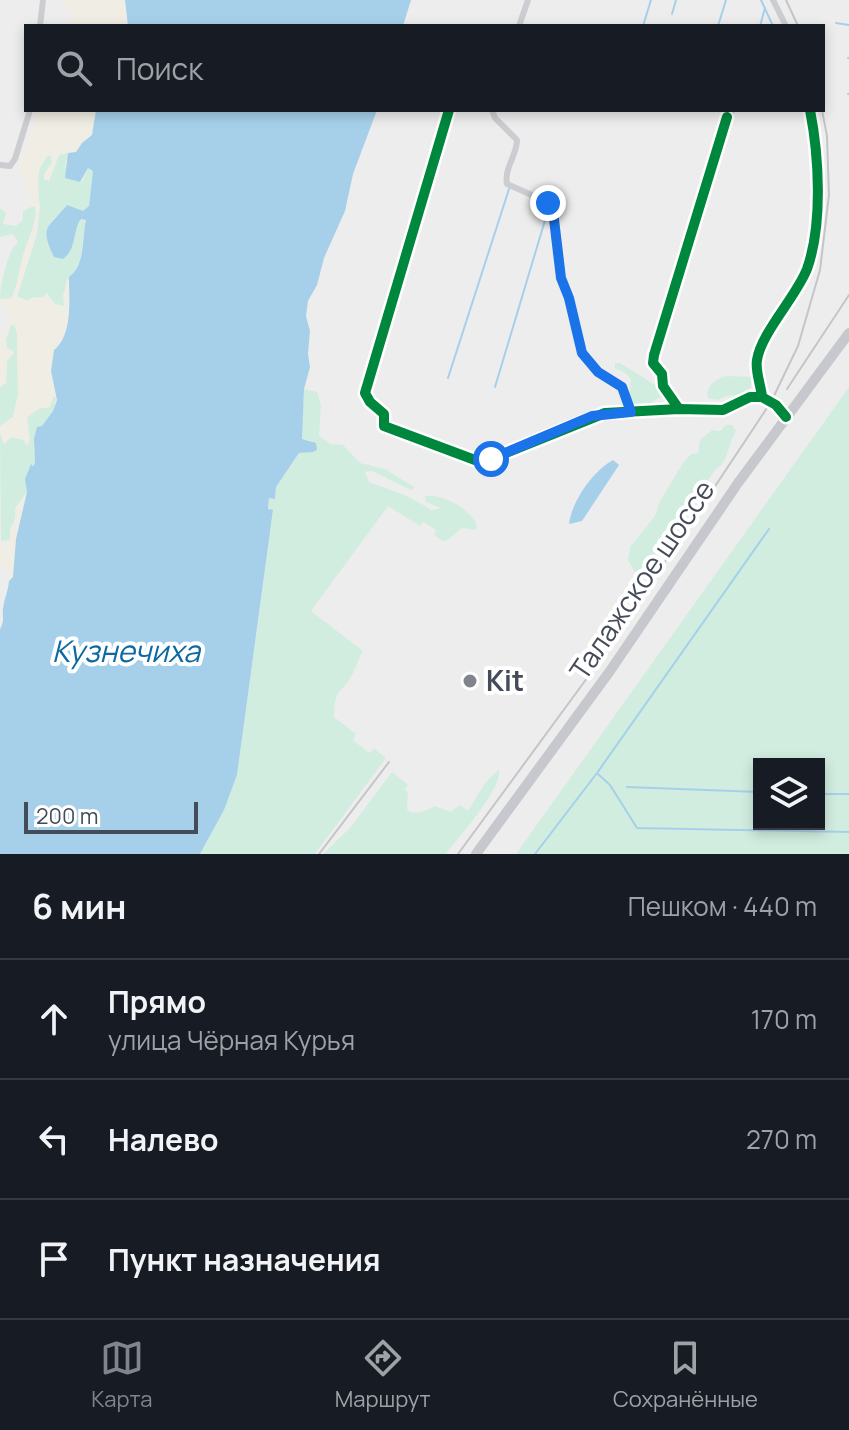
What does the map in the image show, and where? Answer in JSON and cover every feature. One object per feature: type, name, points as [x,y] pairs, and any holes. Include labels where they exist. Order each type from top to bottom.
[{"type":"main road","name":"Талажское шоссе","points":[[476,854],[610,671],[730,494],[849,333]]},
{"type":"street","points":[[40,24],[43,0]]},
{"type":"street","points":[[520,24],[528,0]]},
{"type":"street","points":[[773,0],[785,24]]},
{"type":"street","points":[[0,165],[10,166],[29,112]]},
{"type":"street","points":[[448,112],[365,393],[384,414],[384,426],[475,460],[491,459],[605,413],[723,410],[750,397],[762,397],[776,405],[786,417]]},
{"type":"street","points":[[493,112],[517,140],[506,176],[507,184],[543,200],[553,211],[561,278],[582,353],[598,372],[622,387],[631,412]]},
{"type":"street","points":[[762,397],[757,358],[801,281],[813,247],[817,195],[816,140],[810,112]]},
{"type":"street","points":[[679,409],[663,386],[662,374],[653,363],[654,355],[727,117]]},
{"type":"green space","points":[[61,153],[68,153],[65,166],[73,179],[82,182],[88,168],[93,171],[86,211],[56,217],[51,221],[47,235],[48,245],[75,231],[81,219],[86,220],[80,259],[74,274],[66,282],[64,306],[54,303],[48,294],[33,300],[17,297],[37,234],[40,166],[48,155],[51,156],[53,172],[54,163]]},
{"type":"green space","points":[[33,206],[37,208],[36,215],[13,295],[10,301],[0,299],[5,268],[18,242],[13,234],[0,237],[0,208],[6,213],[3,224],[16,226],[23,220],[23,211]]},
{"type":"green space","points":[[11,325],[15,325],[17,334],[18,395],[13,417],[0,426],[0,387],[6,383],[7,361],[14,351],[7,348],[6,339]]},
{"type":"green space","points":[[615,363],[620,363],[662,389],[667,399],[660,397],[644,407],[634,404],[629,397],[631,379],[615,368]]},
{"type":"green space","points":[[727,376],[751,377],[751,387],[745,394],[718,400],[708,398],[708,390],[713,383]]},
{"type":"green space","points":[[849,387],[849,854],[516,854]]},
{"type":"green space","points":[[304,389],[317,392],[321,405],[319,436],[331,444],[343,445],[360,463],[385,469],[414,487],[413,490],[409,489],[372,471],[365,472],[369,482],[407,496],[432,510],[441,508],[426,502],[425,496],[448,500],[470,515],[477,527],[476,530],[462,528],[443,541],[434,535],[436,530],[423,522],[420,526],[388,506],[311,611],[363,651],[352,675],[337,696],[334,717],[356,734],[353,740],[369,753],[374,748],[386,758],[315,854],[200,854],[224,810],[237,775],[273,511],[268,509],[269,498],[275,498],[276,487],[299,453],[317,450],[312,441],[301,439]]},
{"type":"green space","points":[[57,396],[53,411],[34,439],[35,463],[27,473],[27,493],[19,504],[10,529],[10,540],[1,542],[0,433],[3,442],[11,437],[24,440],[26,445],[30,440],[27,417],[40,408],[48,408],[53,397]]},
{"type":"green space","points":[[726,425],[732,425],[736,431],[724,461],[669,532],[645,570],[635,572],[628,560],[630,547],[655,516],[660,501],[683,463],[691,454],[698,453],[700,440],[712,430],[720,431]]},
{"type":"green space","points":[[499,770],[494,789],[446,854],[323,854],[350,828],[392,772],[408,785],[405,789],[408,792],[407,809],[417,813],[435,806],[450,812],[460,805],[468,811],[485,784]]},
{"type":"sand","points":[[62,0],[125,0],[128,24],[68,24],[70,16]]},
{"type":"sand","points":[[37,112],[96,112],[91,136],[79,150],[59,155],[49,181],[44,179],[44,174],[52,163],[51,156],[48,155],[38,171],[39,220],[17,296],[27,301],[34,297],[44,298],[46,293],[55,304],[64,306],[63,295],[69,277],[66,327],[51,371],[57,396],[53,397],[50,407],[40,408],[27,417],[29,445],[11,437],[4,444],[0,426],[13,417],[18,395],[15,325],[11,325],[6,339],[7,348],[14,353],[7,361],[6,383],[0,387],[0,347],[10,317],[8,308],[0,305],[0,299],[13,298],[36,212],[35,207],[31,207],[26,183],[18,171]]},
{"type":"sand","points":[[27,492],[16,539],[13,577],[9,581],[10,570],[0,567],[0,541],[10,540],[10,529],[16,522],[15,508]]},
{"type":"water","points":[[125,0],[411,0],[404,24],[128,24]]},
{"type":"water","name":"Кузнечиха","points":[[96,112],[376,112],[353,174],[345,211],[308,301],[306,316],[310,331],[310,367],[304,389],[302,439],[316,443],[317,450],[299,453],[276,487],[275,499],[269,498],[268,509],[273,510],[237,775],[224,810],[200,854],[0,854],[0,629],[9,581],[13,577],[16,539],[27,492],[25,479],[31,464],[33,466],[35,463],[34,439],[37,427],[42,426],[57,400],[51,371],[54,350],[60,344],[67,326],[69,277],[78,266],[86,220],[81,219],[70,250],[63,259],[54,257],[47,232],[67,205],[83,211],[89,206],[93,171],[88,168],[80,182],[65,178],[68,153],[76,152],[92,135]]},
{"type":"water","points":[[613,460],[619,465],[582,521],[569,524],[584,488]]},
{"type":"waterway","points":[[644,24],[651,0]]},
{"type":"waterway","points":[[672,14],[676,0]]},
{"type":"waterway","points":[[719,24],[726,0]]},
{"type":"waterway","points":[[761,0],[772,24]]},
{"type":"waterway","points":[[761,24],[765,8]]},
{"type":"waterway","points":[[836,23],[849,25]]},
{"type":"waterway","points":[[724,145],[733,112]]},
{"type":"waterway","points":[[448,378],[509,189]]},
{"type":"waterway","points":[[495,387],[549,207]]},
{"type":"waterway","points":[[535,854],[597,773],[769,529]]},
{"type":"waterway","points":[[598,774],[610,785],[637,828],[849,832]]},
{"type":"waterway","points":[[627,787],[753,792]]},
{"type":"waterway","points":[[825,794],[849,794]]},
{"type":"railway","points":[[786,0],[797,24]]},
{"type":"railway","points":[[458,854],[593,670],[771,402],[798,346],[820,270],[829,195],[827,136],[822,112]]},
{"type":"railway","points":[[787,389],[849,295]]},
{"type":"railway","points":[[319,854],[389,762]]},
{"type":"cycle path","points":[[448,112],[365,393],[384,414],[384,426],[475,460],[491,459],[605,413],[723,410],[750,397],[762,397],[776,405],[786,417]]},
{"type":"cycle path","points":[[762,397],[757,369],[760,349],[807,269],[812,251],[817,211],[817,169],[810,112]]},
{"type":"cycle path","points":[[679,409],[663,386],[662,374],[653,363],[654,355],[727,117]]},
{"type":"place","name":"Kit","points":[[470,681]]},
{"type":"route","points":[[491,459],[592,416],[631,412],[622,387],[617,381],[598,372],[582,353],[561,278],[553,211],[548,203]]}]
